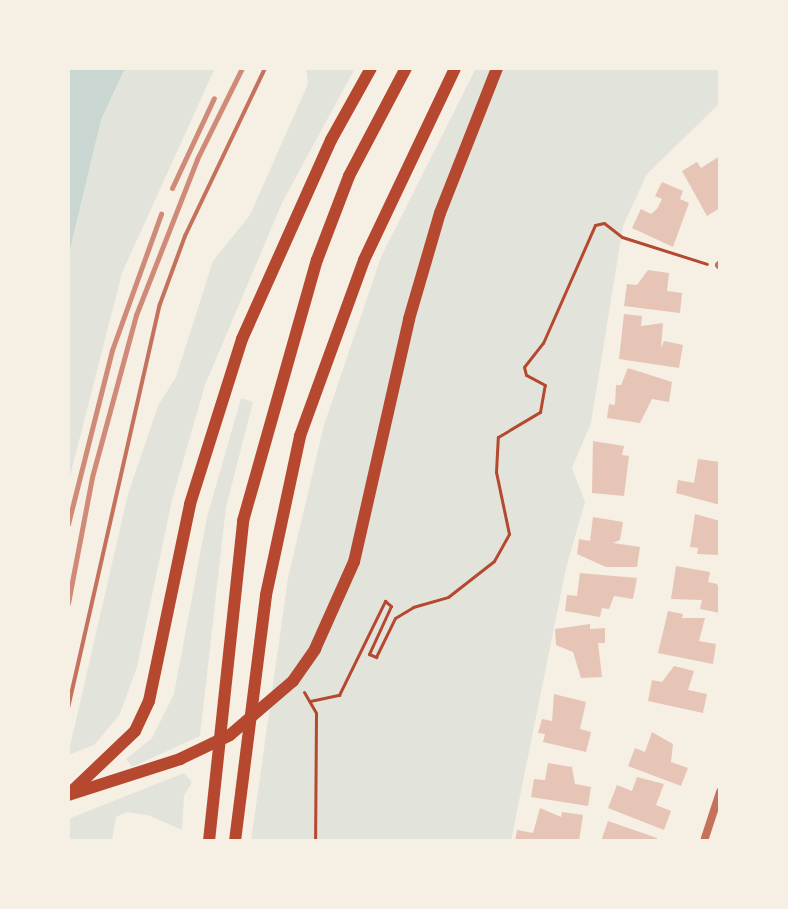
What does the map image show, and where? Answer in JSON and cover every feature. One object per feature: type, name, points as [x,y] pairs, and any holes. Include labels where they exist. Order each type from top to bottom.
[{"type":"main road","points":[[68,795],[135,731],[149,701],[211,429],[271,270],[371,68]]},
{"type":"main road","points":[[209,841],[243,521],[317,260],[349,176],[406,68]]},
{"type":"main road","points":[[235,841],[266,595],[300,436],[364,260],[455,68]]},
{"type":"main road","points":[[68,795],[180,759],[246,724],[293,681],[315,649],[354,562],[409,319],[440,213],[497,68]]},
{"type":"street","points":[[704,841],[720,792]]},
{"type":"lane","points":[[68,708],[160,304],[185,236],[265,68]]},
{"type":"path","points":[[310,701],[339,695],[385,601],[391,606],[369,654],[376,657],[395,618],[413,607],[448,597],[494,561],[509,534],[496,472],[498,437],[540,412],[545,385],[526,375],[524,367],[543,343],[595,225],[604,223],[614,234],[693,263],[719,266]]},
{"type":"path","points":[[299,687],[310,701],[317,731],[315,841]]},
{"type":"shaded area","points":[[68,68],[125,68],[101,120],[68,258]]},
{"type":"shaded area","points":[[125,68],[215,68],[122,273],[68,484],[68,258],[101,120]]},
{"type":"shaded area","points":[[306,68],[355,68],[282,203],[205,385],[172,500],[137,667],[120,714],[94,745],[68,755],[128,494],[158,406],[176,377],[213,261],[250,215],[308,84]]},
{"type":"shaded area","points":[[476,68],[720,68],[720,103],[647,174],[623,226],[591,423],[572,468],[585,502],[566,568],[511,841],[251,841],[288,578],[324,425],[381,257]]},
{"type":"shaded area","points":[[241,398],[253,402],[226,507],[200,736],[132,767],[126,759],[152,738],[174,694],[207,517]]},
{"type":"shaded area","points":[[184,773],[192,782],[184,796],[182,830],[148,815],[126,812],[116,817],[112,841],[68,841],[68,819]]},
{"type":"building","points":[[720,156],[720,208],[707,216],[682,171],[697,162],[701,168]]},
{"type":"building","points":[[662,182],[683,191],[680,199],[689,203],[673,247],[632,228],[641,209],[651,214],[657,209],[662,199],[655,196]]},
{"type":"building","points":[[648,270],[669,273],[667,291],[682,293],[680,313],[624,306],[627,284],[637,285]]},
{"type":"building","points":[[624,314],[642,316],[641,326],[663,323],[661,348],[664,341],[683,345],[679,368],[619,359]]},
{"type":"building","points":[[628,368],[672,382],[669,402],[652,399],[640,423],[607,418],[609,404],[615,405],[616,385],[621,385]]},
{"type":"building","points":[[593,441],[624,446],[622,455],[629,456],[624,496],[592,493]]},
{"type":"building","points":[[698,459],[720,462],[720,505],[676,493],[678,480],[694,483]]},
{"type":"building","points":[[695,514],[720,521],[720,555],[697,554],[698,548],[690,547]]},
{"type":"building","points":[[593,517],[623,522],[620,540],[613,543],[640,547],[637,567],[606,567],[577,554],[579,539],[590,541]]},
{"type":"building","points":[[676,566],[710,572],[708,582],[717,584],[720,592],[720,613],[700,609],[702,600],[671,599]]},
{"type":"building","points":[[580,573],[637,578],[633,599],[614,596],[609,609],[602,608],[600,617],[565,611],[567,595],[577,596]]},
{"type":"building","points":[[668,611],[683,614],[682,618],[705,618],[699,641],[716,644],[713,664],[658,653]]},
{"type":"building","points":[[590,624],[590,629],[605,628],[605,643],[598,643],[602,677],[581,678],[573,652],[556,645],[555,629]]},
{"type":"building","points":[[674,666],[694,671],[688,690],[707,694],[703,713],[648,701],[652,680],[662,682]]},
{"type":"building","points":[[554,694],[586,702],[580,729],[591,732],[586,752],[543,742],[545,734],[538,733],[542,719],[552,721]]},
{"type":"building","points":[[652,732],[673,744],[671,762],[688,768],[681,786],[628,766],[635,748],[645,752]]},
{"type":"building","points":[[548,763],[572,767],[575,784],[591,787],[588,806],[531,797],[534,779],[545,780]]},
{"type":"building","points":[[637,777],[664,784],[656,805],[671,811],[664,830],[608,808],[617,785],[632,791]]},
{"type":"building","points":[[540,808],[561,817],[562,812],[583,815],[579,841],[515,841],[517,830],[533,833]]},
{"type":"building","points":[[608,821],[657,838],[657,841],[601,841]]},
{"type":"railway","points":[[68,603],[92,477],[136,315],[197,159],[242,68]]},
{"type":"railway","points":[[172,188],[214,98]]},
{"type":"railway","points":[[68,524],[112,350],[161,214]]}]
